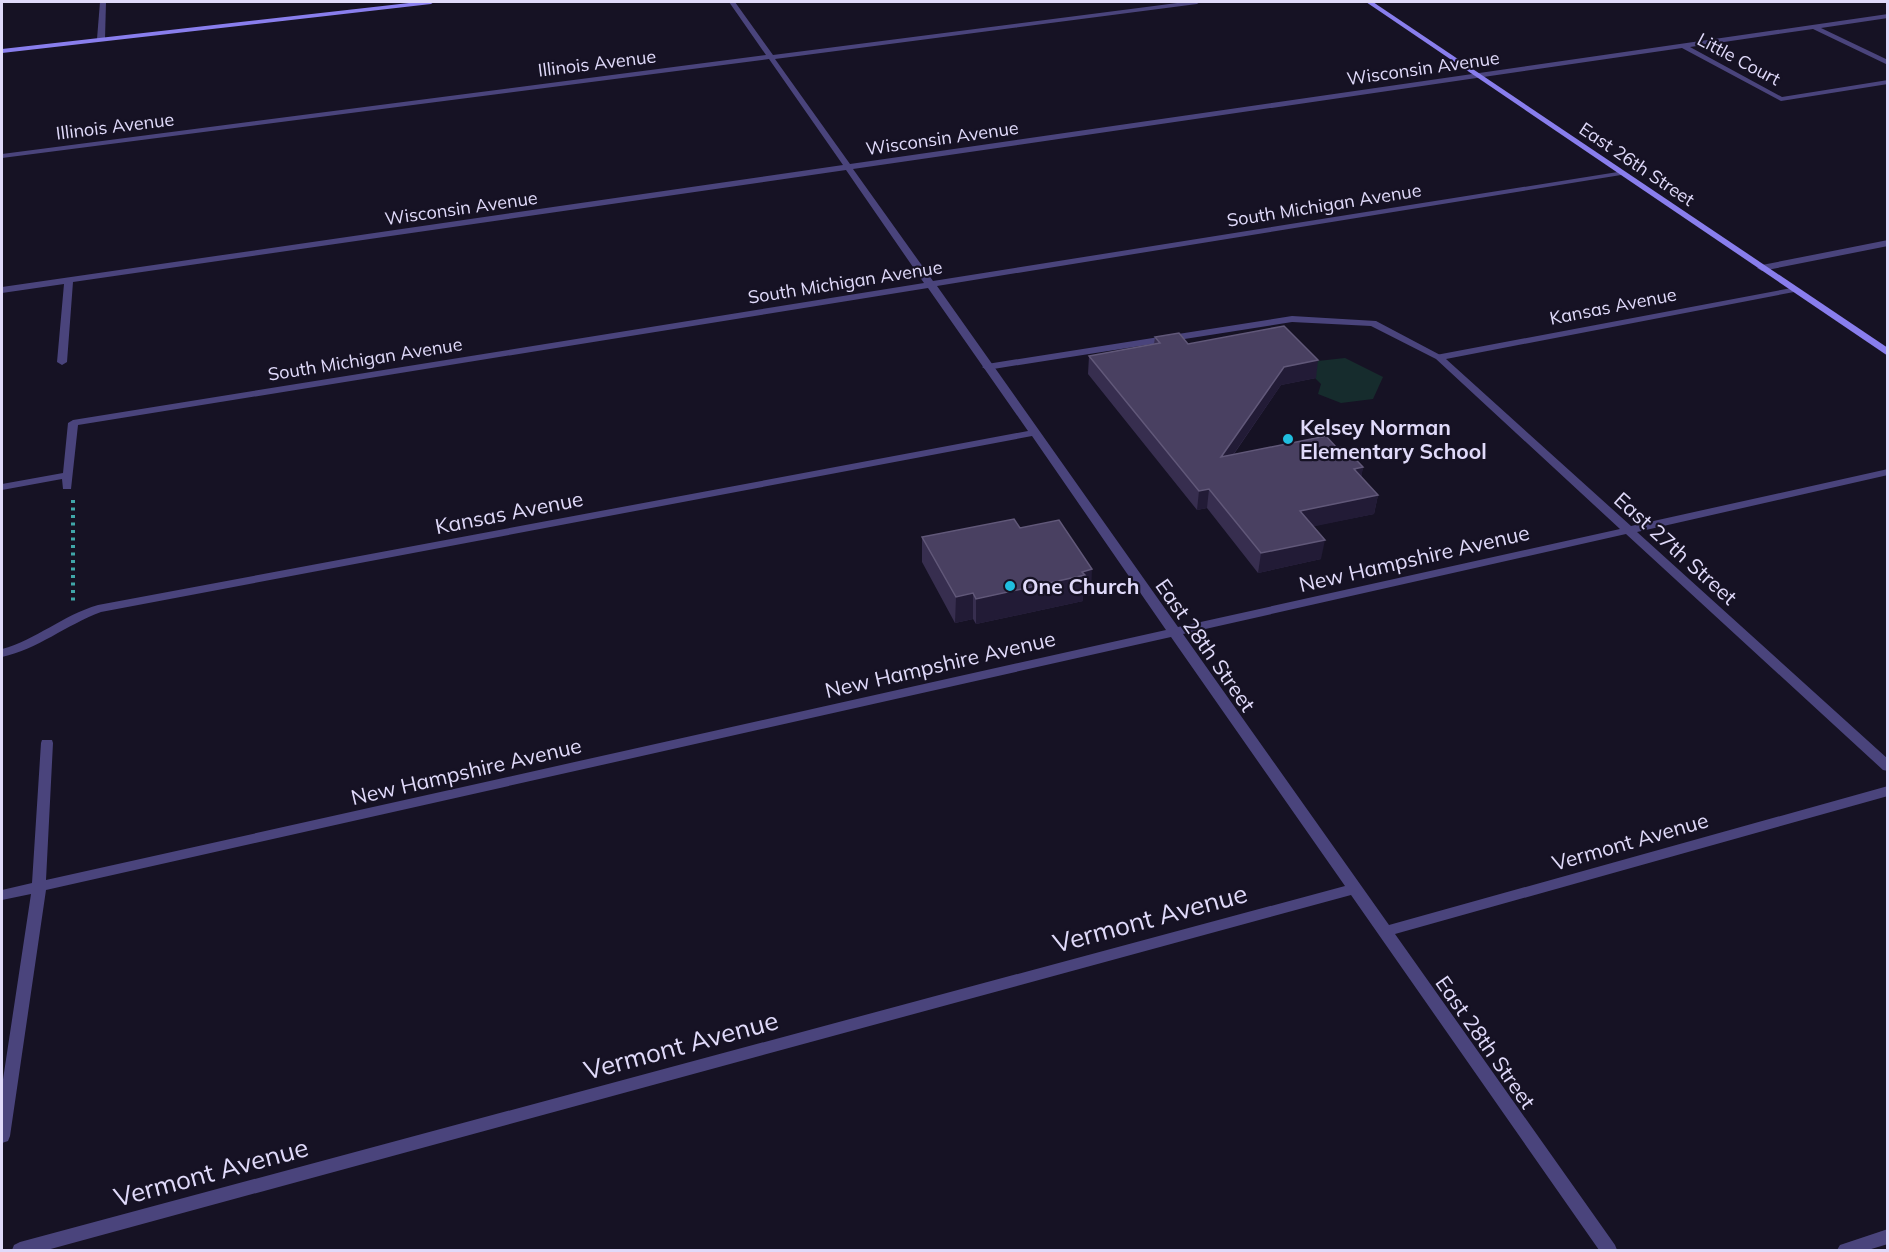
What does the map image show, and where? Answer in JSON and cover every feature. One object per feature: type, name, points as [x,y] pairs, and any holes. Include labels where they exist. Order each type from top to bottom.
[{"type":"street","points":[[101,39],[103,2]]},
{"type":"street","points":[[2,51],[431,2]]},
{"type":"street","name":"East 28th Street","points":[[732,2],[1609,1251]]},
{"type":"street","name":"Illinois Avenue","points":[[2,156],[1197,2]]},
{"type":"street","name":"East 26th Street","points":[[1369,2],[1887,353]]},
{"type":"street","name":"Wisconsin Avenue","points":[[2,290],[1887,16]]},
{"type":"street","points":[[1814,27],[1887,63]]},
{"type":"street","name":"Little Court","points":[[1683,46],[1781,99],[1887,82]]},
{"type":"street","name":"South Michigan Avenue","points":[[68,481],[73,423],[1621,173]]},
{"type":"street","points":[[1762,268],[1887,243]]},
{"type":"street","points":[[63,362],[69,280]]},
{"type":"street","name":"Kansas Avenue","points":[[1439,357],[1794,290]]},
{"type":"street","name":"East 27th Street","points":[[987,367],[1292,319],[1373,323],[1439,357],[1887,767]]},
{"type":"street","name":"Kansas Avenue","points":[[2,653],[16,651],[75,616],[110,607],[1033,433]]},
{"type":"street","name":"New Hampshire Avenue","points":[[2,895],[1887,472]]},
{"type":"street","points":[[2,487],[68,481]]},
{"type":"street","points":[[2,1136],[39,887],[47,743]]},
{"type":"street","name":"Vermont Avenue","points":[[1384,932],[1887,791]]},
{"type":"street","name":"Vermont Avenue","points":[[20,1251],[1354,889]]},
{"type":"street","points":[[1846,1251],[1887,1236]]},
{"type":"path","points":[[68,481],[73,496],[75,616]]},
{"type":"green space","points":[[1345,358],[1383,377],[1373,399],[1341,403],[1318,394],[1321,384],[1300,363]]},
{"type":"building","points":[[1284,326],[1318,360],[1284,367],[1221,457],[1326,436],[1337,448],[1344,447],[1363,467],[1354,469],[1378,495],[1300,511],[1325,540],[1261,553],[1209,489],[1199,491],[1089,356],[1160,343],[1155,337],[1179,333],[1188,344]]},
{"type":"building","points":[[1014,519],[1020,528],[1059,520],[1092,569],[1082,572],[1085,575],[976,599],[973,593],[956,597],[922,537]]},
{"type":"place","name":"Kelsey Norman Elementary School","points":[[1288,439]]},
{"type":"place","name":"One Church","points":[[1010,586]]}]
